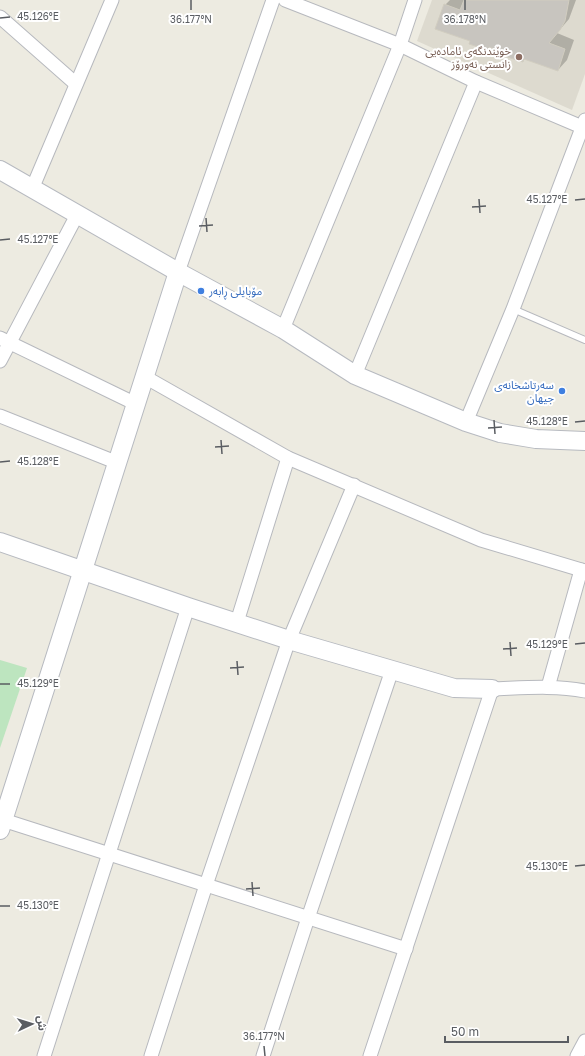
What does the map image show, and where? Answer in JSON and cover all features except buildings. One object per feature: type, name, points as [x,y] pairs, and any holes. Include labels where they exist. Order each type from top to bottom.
[{"type":"street","points":[[32,188],[112,0]]},
{"type":"street","points":[[273,0],[178,272],[2,825],[108,854],[406,949]]},
{"type":"street","points":[[283,329],[400,45],[415,0]]},
{"type":"street","points":[[287,1],[400,45],[476,82],[584,123],[513,309],[466,422]]},
{"type":"street","points":[[0,16],[76,84]]},
{"type":"street","points":[[355,374],[476,82]]},
{"type":"street","points":[[0,170],[178,272],[283,329],[355,374],[466,422],[500,433],[536,439],[585,441]]},
{"type":"street","points":[[0,361],[5,340],[77,215]]},
{"type":"street","points":[[5,340],[136,404]]},
{"type":"street","points":[[145,377],[288,458],[481,540],[583,570],[548,687]]},
{"type":"street","points":[[0,416],[118,463]]},
{"type":"street","points":[[237,622],[288,458]]},
{"type":"street","points":[[151,1056],[206,885],[289,640],[354,486]]},
{"type":"street","points":[[0,542],[289,640],[454,688],[492,689],[548,687],[570,688],[585,691]]},
{"type":"street","points":[[44,1056],[188,607]]},
{"type":"street","points":[[263,1056],[392,670]]},
{"type":"street","points":[[370,1056],[492,689]]},
{"type":"street","points":[[578,1056],[585,1041]]},
{"type":"lane","points":[[513,309],[585,340]]},
{"type":"shaded area","name":"خوێندنگەی ئامادەیی زانستی نەورۆز","points":[[432,0],[585,0],[585,74],[572,110],[417,41]]},
{"type":"green space","points":[[0,660],[27,668],[0,748]]},
{"type":"place","name":"خوێندنگەی ئامادەیی زانستی نەورۆز","points":[[519,57]]},
{"type":"place","name":"مۆبایلی ڕابەر","points":[[201,291]]},
{"type":"place","name":"سەرتاشخانەی جیهان","points":[[562,391]]}]
